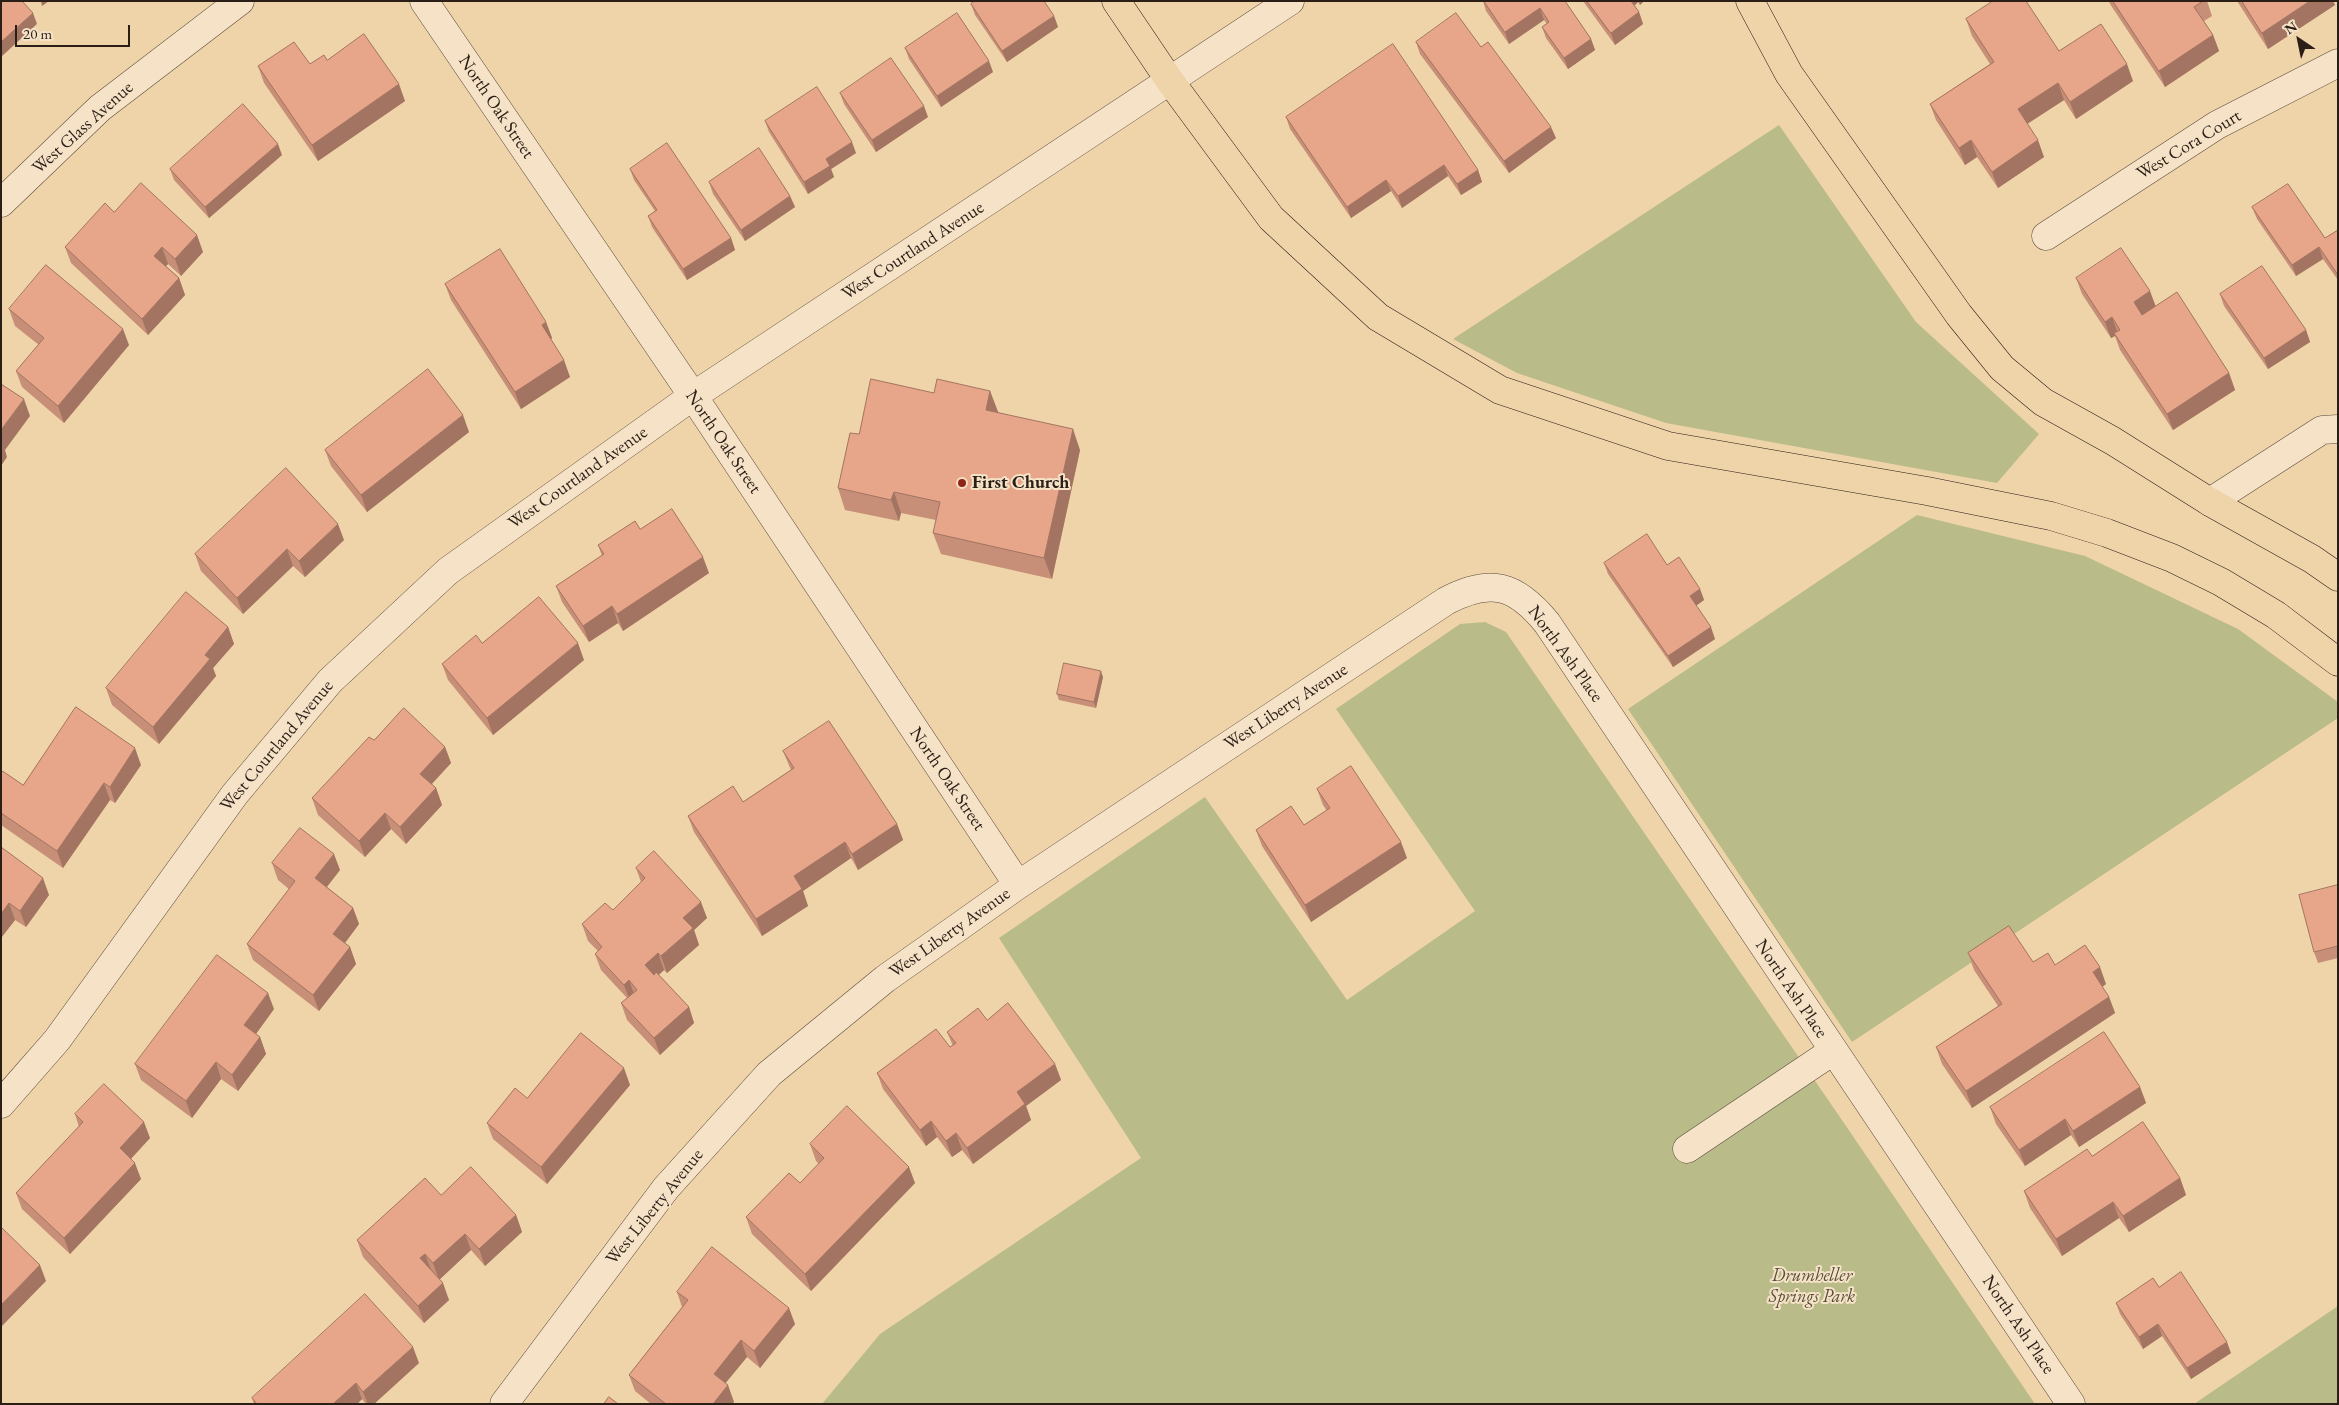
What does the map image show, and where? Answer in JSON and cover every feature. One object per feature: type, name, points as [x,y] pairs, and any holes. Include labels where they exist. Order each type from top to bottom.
[{"type":"main road","points":[[1116,1],[1170,81],[1271,218],[1378,317],[1500,390],[1668,446],[1926,491],[2051,516],[2107,533],[2172,558],[2221,582],[2276,614],[2338,662]]},
{"type":"main road","points":[[1750,1],[1789,74],[1958,315],[2002,368],[2044,402],[2113,441],[2210,502],[2312,559],[2338,577]]},
{"type":"street","name":"West Glass Avenue","points":[[1,203],[100,108],[240,1]]},
{"type":"street","name":"North Oak Street","points":[[424,1],[693,396],[1018,886]]},
{"type":"street","name":"West Courtland Avenue","points":[[1,1104],[56,1040],[235,794],[330,681],[448,571],[693,396],[1290,1]]},
{"type":"street","name":"West Cora Court","points":[[2046,236],[2217,124],[2338,63]]},
{"type":"street","points":[[2210,502],[2322,430],[2338,429]]},
{"type":"street","name":"West Liberty Avenue","points":[[504,1404],[666,1188],[769,1074],[885,979],[1018,886],[1446,601],[1473,590],[1500,588]]},
{"type":"street","name":"North Ash Place","points":[[1500,588],[1527,600],[1547,623],[2072,1404]]},
{"type":"street","points":[[1687,1149],[1833,1051]]},
{"type":"green space","points":[[1779,125],[1916,322],[2039,434],[1997,483],[1666,423],[1517,373],[1453,339]]},
{"type":"green space","points":[[1917,515],[2085,556],[2238,629],[2338,702],[2338,718],[1852,1042],[1628,709]]},
{"type":"green space","name":"Drumheller Springs Park","points":[[1485,622],[1506,632],[2035,1404],[822,1404],[880,1334],[1141,1158],[999,938],[1205,797],[1347,1000],[1475,911],[1336,709],[1460,624]]},
{"type":"green space","points":[[2338,1306],[2338,1404],[2194,1404]]},
{"type":"building","points":[[1,1],[22,1],[33,13],[1,42]]},
{"type":"building","points":[[975,1],[1044,1],[1054,16],[1002,51],[971,4]]},
{"type":"building","points":[[1484,1],[1565,1],[1591,39],[1564,58],[1542,27],[1549,22],[1540,8],[1505,32]]},
{"type":"building","points":[[1587,1],[1631,1],[1639,12],[1611,33]]},
{"type":"building","points":[[1993,1],[2026,1],[2059,51],[2101,24],[2127,64],[2070,102],[2058,83],[2018,109],[2038,140],[1992,172],[1971,140],[1959,148],[1930,104],[1994,62],[1966,19]]},
{"type":"building","points":[[2113,1],[2203,1],[2194,7],[2213,35],[2159,71]]},
{"type":"building","points":[[2242,1],[2310,1],[2262,33]]},
{"type":"building","points":[[957,13],[989,61],[937,96],[905,48]]},
{"type":"building","points":[[1456,13],[1481,47],[1488,42],[1551,127],[1504,161],[1416,42]]},
{"type":"building","points":[[364,34],[399,84],[312,145],[258,66],[294,42],[310,64],[324,55],[327,60]]},
{"type":"building","points":[[1393,44],[1478,170],[1457,184],[1444,165],[1398,196],[1386,180],[1347,207],[1286,117]]},
{"type":"building","points":[[891,58],[924,106],[872,140],[840,93]]},
{"type":"building","points":[[817,87],[852,142],[826,159],[830,166],[804,182],[765,121]]},
{"type":"building","points":[[243,104],[278,144],[205,207],[170,169]]},
{"type":"building","points":[[667,143],[731,238],[683,269],[648,216],[657,210],[630,169]]},
{"type":"building","points":[[759,148],[790,196],[741,230],[709,182]]},
{"type":"building","points":[[141,183],[197,235],[175,259],[162,247],[154,256],[179,278],[142,319],[65,247],[105,203],[114,212]]},
{"type":"building","points":[[2288,184],[2325,238],[2338,230],[2338,275],[2319,247],[2292,265],[2252,207]]},
{"type":"building","points":[[2121,248],[2150,291],[2134,302],[2142,315],[2177,292],[2229,373],[2167,414],[2114,333],[2120,330],[2112,317],[2105,322],[2076,278]]},
{"type":"building","points":[[500,249],[546,322],[542,325],[564,360],[515,392],[445,284]]},
{"type":"building","points":[[46,265],[123,329],[58,406],[16,371],[44,338],[9,309]]},
{"type":"building","points":[[2262,266],[2306,330],[2264,358],[2220,294]]},
{"type":"building","points":[[428,369],[463,415],[361,495],[325,450]]},
{"type":"building","name":"First Church","points":[[871,379],[934,393],[937,379],[990,391],[986,410],[1073,429],[1044,558],[933,533],[940,502],[894,492],[891,500],[838,488],[850,433],[859,434]]},
{"type":"building","points":[[1,384],[24,399],[1,430]]},
{"type":"building","points":[[286,468],[338,524],[299,561],[287,549],[237,598],[195,554]]},
{"type":"building","points":[[672,509],[703,557],[617,614],[612,606],[583,626],[556,586],[604,554],[598,545],[635,521],[640,529]]},
{"type":"building","points":[[1647,534],[1667,565],[1679,557],[1700,589],[1690,596],[1711,627],[1668,656],[1604,563]]},
{"type":"building","points":[[186,592],[228,627],[205,655],[210,659],[153,727],[106,688]]},
{"type":"building","points":[[539,597],[578,643],[487,718],[442,664],[476,635],[482,643]]},
{"type":"building","points":[[1064,663],[1101,671],[1094,702],[1057,694]]},
{"type":"building","points":[[76,707],[135,748],[110,787],[104,783],[57,851],[1,813],[1,771],[23,785]]},
{"type":"building","points":[[404,708],[445,747],[420,774],[436,788],[400,827],[385,813],[359,841],[312,798],[369,737],[374,740]]},
{"type":"building","points":[[829,721],[897,824],[852,854],[845,842],[794,876],[802,889],[756,919],[688,816],[733,786],[743,802],[794,768],[783,751]]},
{"type":"building","points":[[1351,766],[1401,842],[1305,905],[1256,830],[1291,806],[1304,825],[1330,808],[1317,789]]},
{"type":"building","points":[[300,828],[334,854],[315,878],[353,908],[333,934],[350,947],[313,995],[247,944],[295,881],[272,863]]},
{"type":"building","points":[[1,847],[43,878],[20,911],[9,903],[1,914]]},
{"type":"building","points":[[654,851],[701,902],[683,918],[693,928],[661,956],[658,953],[645,965],[654,975],[656,972],[689,1007],[654,1038],[621,1003],[637,990],[629,980],[624,985],[595,954],[602,947],[582,924],[605,903],[613,910],[645,878],[636,868]]},
{"type":"building","points":[[2338,885],[2338,946],[2314,952],[2299,895]]},
{"type":"building","points":[[2009,926],[2033,962],[2048,953],[2055,965],[2085,945],[2100,967],[2093,972],[2109,997],[1966,1091],[1936,1047],[2002,1004],[1968,953]]},
{"type":"building","points":[[217,955],[268,993],[244,1025],[260,1037],[232,1075],[216,1062],[186,1101],[135,1064]]},
{"type":"building","points":[[1008,1003],[1055,1064],[1017,1092],[1025,1104],[967,1148],[956,1133],[946,1141],[931,1121],[920,1130],[877,1073],[936,1029],[950,1047],[956,1043],[947,1032],[978,1008],[987,1020]]},
{"type":"building","points":[[2104,1032],[2140,1087],[2073,1131],[2065,1119],[2019,1150],[1990,1107]]},
{"type":"building","points":[[581,1033],[624,1068],[541,1167],[487,1123],[515,1088],[527,1098]]},
{"type":"building","points":[[104,1084],[144,1122],[120,1148],[135,1163],[64,1238],[16,1193],[83,1122],[75,1114]]},
{"type":"building","points":[[847,1106],[909,1167],[805,1274],[746,1217],[789,1173],[800,1183],[824,1158],[810,1144]]},
{"type":"building","points":[[2143,1122],[2180,1178],[2123,1216],[2113,1202],[2056,1239],[2024,1191],[2087,1149],[2092,1156]]},
{"type":"building","points":[[471,1167],[516,1215],[479,1249],[465,1234],[433,1263],[425,1254],[420,1258],[443,1283],[418,1306],[357,1240],[425,1178],[441,1195]]},
{"type":"building","points":[[1,1227],[40,1265],[1,1305]]},
{"type":"building","points":[[712,1247],[789,1308],[754,1351],[741,1340],[714,1374],[728,1385],[713,1404],[666,1404],[629,1375],[688,1300],[677,1292]]},
{"type":"building","points":[[2181,1272],[2227,1342],[2187,1368],[2158,1324],[2139,1337],[2116,1303],[2153,1278],[2159,1287]]},
{"type":"building","points":[[365,1294],[413,1347],[363,1392],[356,1383],[333,1404],[257,1404],[252,1398]]},
{"type":"building","points":[[609,1397],[618,1404],[604,1404]]},
{"type":"place","name":"First Church","points":[[962,483]]}]
